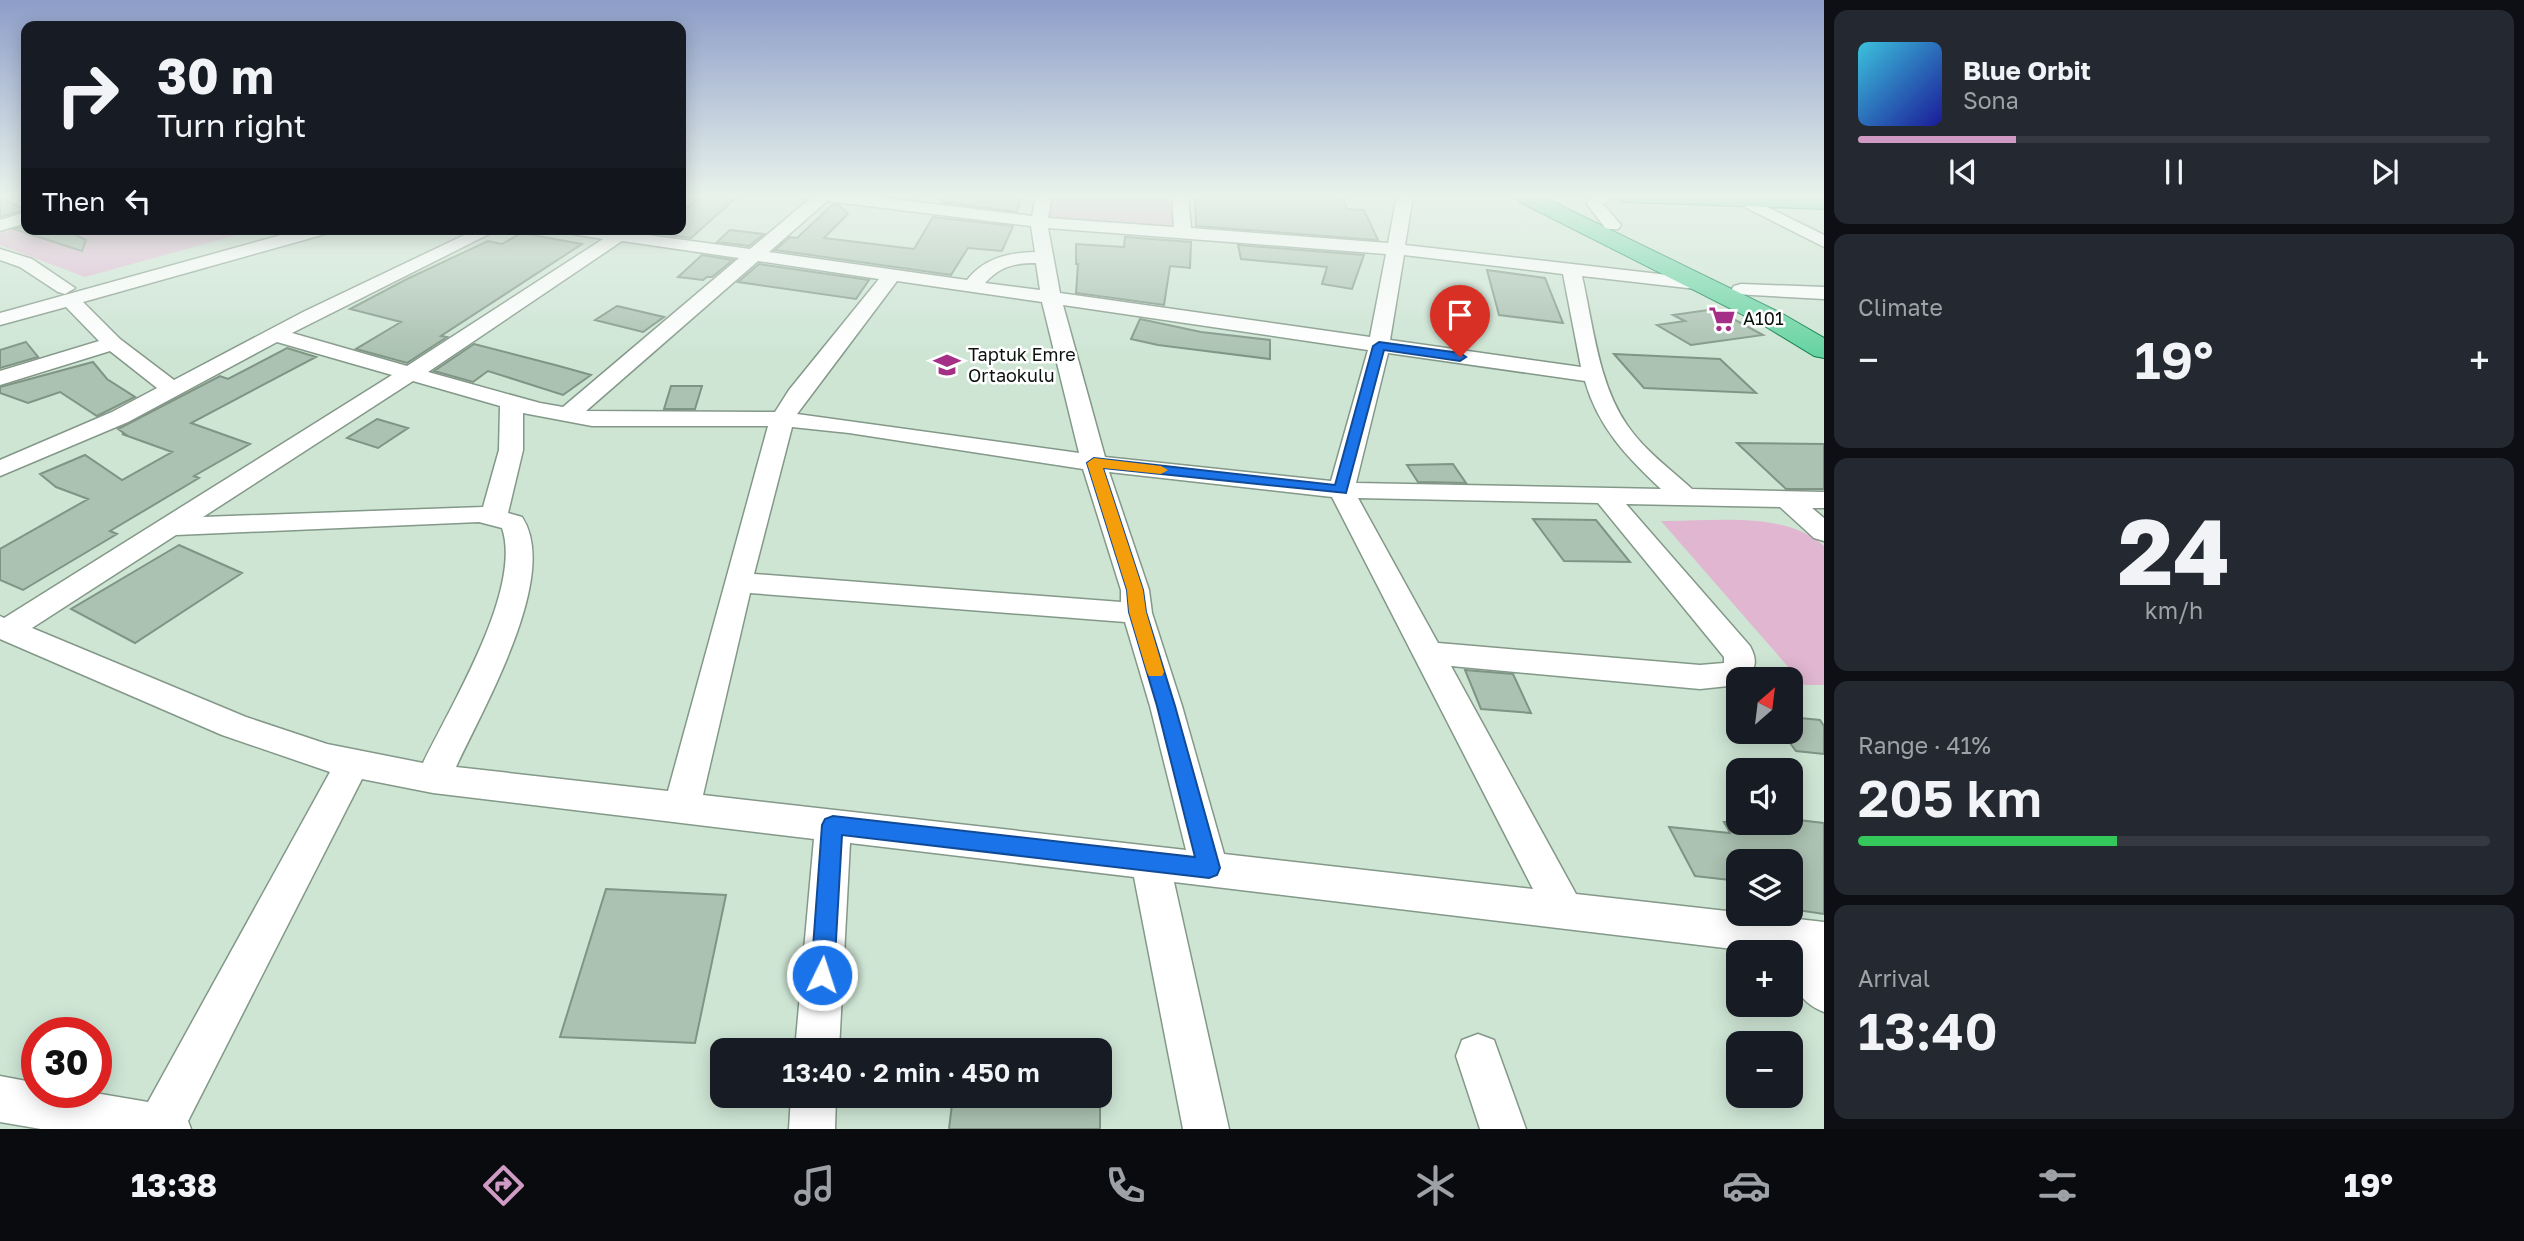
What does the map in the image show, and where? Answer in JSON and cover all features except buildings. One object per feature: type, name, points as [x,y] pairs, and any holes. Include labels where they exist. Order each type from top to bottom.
[{"type":"main road","points":[[1635,249],[1772,319],[1824,350]]},
{"type":"main road","points":[[1659,249],[1824,332]]},
{"type":"street","points":[[0,319],[67,294],[215,249]]},
{"type":"street","points":[[0,306],[67,294],[245,249]]},
{"type":"street","points":[[0,469],[60,444],[451,249]]},
{"type":"street","points":[[4,628],[408,375],[599,249]]},
{"type":"street","points":[[709,249],[1595,376]]},
{"type":"street","points":[[568,415],[765,249]]},
{"type":"street","points":[[1043,249],[1051,298],[1094,463],[1135,590],[1137,612],[1166,706],[1209,868]]},
{"type":"street","points":[[1392,249],[1705,285]]},
{"type":"street","points":[[1395,249],[1379,346],[1341,490],[1564,910]]},
{"type":"street","points":[[0,254],[26,263],[67,294],[113,343],[172,389]]},
{"type":"street","points":[[972,287],[988,266],[1023,257],[1045,258]]},
{"type":"street","points":[[1572,270],[1595,376],[1613,421],[1634,448],[1685,497]]},
{"type":"street","points":[[682,808],[782,419],[797,395],[891,276]]},
{"type":"street","points":[[1741,290],[1824,293]]},
{"type":"street","points":[[275,335],[512,403],[592,419],[782,419],[849,426],[1094,463],[1341,490],[1824,500]]},
{"type":"street","points":[[0,379],[113,343]]},
{"type":"street","points":[[494,516],[510,450],[512,403]]},
{"type":"street","points":[[1427,653],[1700,677],[1731,676],[1740,666],[1739,654],[1605,495]]},
{"type":"street","points":[[1787,499],[1824,532]]},
{"type":"street","points":[[169,527],[480,514],[513,523],[518,531],[521,548],[510,610],[433,779]]},
{"type":"street","points":[[738,582],[1137,612]]},
{"type":"street","points":[[4,628],[234,726],[352,764],[433,779],[1805,939],[1824,992]]},
{"type":"street","points":[[0,1099],[162,1128],[352,764]]},
{"type":"street","points":[[818,1038],[833,825]]},
{"type":"street","points":[[1150,861],[1206,1129]]},
{"type":"street","points":[[1478,1056],[1503,1129]]},
{"type":"street","points":[[812,1129],[813,1108]]},
{"type":"shaded area","points":[[10,249],[188,249],[85,277]]},
{"type":"shaded area","points":[[1747,520],[1768,523],[1789,527],[1824,546],[1824,685],[1804,685],[1803,667],[1788,667],[1661,521]]},
{"type":"slow traffic","points":[[1155,672],[1137,612],[1135,590],[1094,463],[1161,470]]},
{"type":"place","name":"A101","points":[[1722,319]]},
{"type":"place","name":"Taptuk Emre Ortaokulu","points":[[947,365]]},
{"type":"route","points":[[822,975],[833,825],[1209,868],[1166,706],[1137,612],[1135,590],[1094,463],[1341,490],[1379,346],[1460,357]]}]
